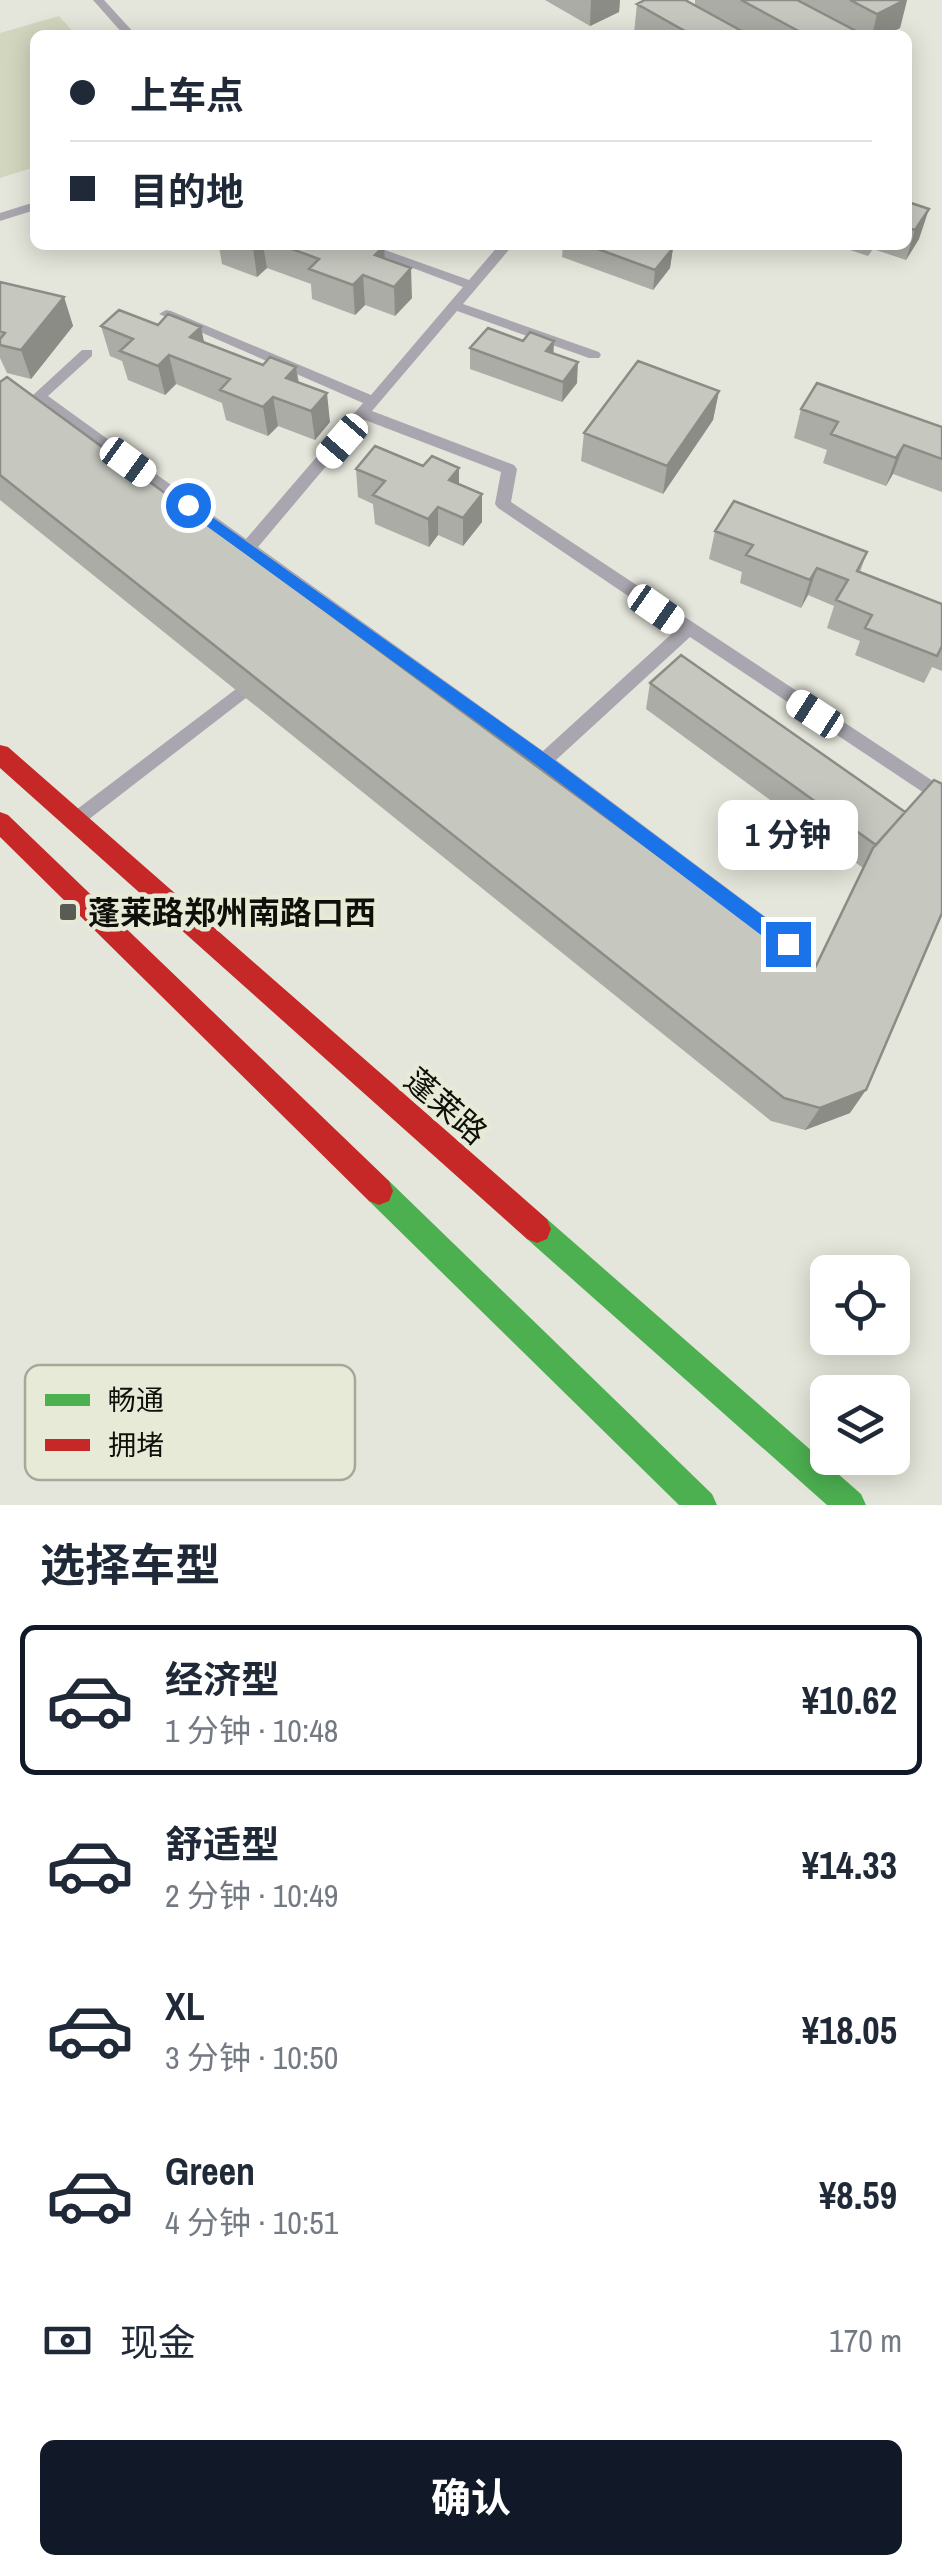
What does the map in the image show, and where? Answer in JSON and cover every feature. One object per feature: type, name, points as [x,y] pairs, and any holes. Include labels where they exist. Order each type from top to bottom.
[{"type":"main road","name":"蓬莱路","points":[[0,754],[850,1505]]},
{"type":"main road","points":[[0,822],[701,1505]]},
{"type":"lane","points":[[98,0],[125,30]]},
{"type":"lane","points":[[0,217],[30,208]]},
{"type":"lane","points":[[373,250],[472,286]]},
{"type":"lane","points":[[247,548],[502,250]]},
{"type":"lane","points":[[456,306],[594,355]]},
{"type":"lane","points":[[166,314],[509,470],[503,504],[942,797]]},
{"type":"lane","points":[[88,353],[39,396],[544,761],[788,944]]},
{"type":"lane","points":[[314,634],[338,614]]},
{"type":"lane","points":[[544,761],[687,630]]},
{"type":"lane","points":[[73,822],[240,693]]},
{"type":"green space","points":[[59,16],[72,30],[30,30],[30,169],[0,178],[0,33]]},
{"type":"building","points":[[645,0],[685,0],[740,30],[683,30],[637,4]]},
{"type":"building","points":[[741,0],[797,0],[854,30],[797,30]]},
{"type":"building","points":[[850,0],[905,0],[877,14]]},
{"type":"building","points":[[912,203],[929,209],[912,229]]},
{"type":"building","points":[[295,250],[380,250],[375,255],[411,268],[394,287],[363,275],[353,285],[309,269],[319,259]]},
{"type":"building","points":[[601,250],[671,250],[655,270]]},
{"type":"building","points":[[0,282],[64,297],[21,350],[0,345],[5,333],[0,331]]},
{"type":"building","points":[[119,310],[158,325],[168,314],[201,327],[190,337],[263,365],[270,357],[296,367],[286,378],[327,393],[311,411],[273,397],[263,407],[220,390],[230,379],[169,355],[158,366],[120,351],[133,339],[101,326]]},
{"type":"building","points":[[488,328],[523,341],[530,332],[554,341],[546,351],[578,362],[563,382],[470,348]]},
{"type":"building","points":[[638,361],[719,391],[667,466],[584,433]]},
{"type":"building","points":[[7,377],[814,970],[873,848],[934,780],[942,784],[942,913],[866,1090],[820,1108],[784,1098],[0,475],[0,382]]},
{"type":"building","points":[[817,383],[942,427],[942,459],[904,445],[896,458],[831,434],[838,422],[801,409]]},
{"type":"building","points":[[375,446],[423,466],[432,456],[459,468],[449,480],[482,494],[463,518],[438,507],[428,519],[373,495],[385,481],[356,469]]},
{"type":"building","points":[[734,501],[867,552],[857,571],[942,604],[942,646],[937,656],[865,628],[872,615],[836,600],[848,580],[817,568],[810,580],[746,555],[753,545],[715,531]]},
{"type":"building","points":[[681,655],[905,812],[876,845],[650,683]]},
{"type":"traffic: fast","points":[[379,1191],[701,1505]]},
{"type":"traffic: fast","points":[[537,1229],[850,1505]]},
{"type":"traffic: jam","points":[[0,754],[537,1229]]},
{"type":"traffic: jam","points":[[0,822],[379,1191]]},
{"type":"place","name":"蓬莱路郑州南路口西","points":[[68,912]]},
{"type":"route","points":[[188,505],[544,761],[788,944]]}]
